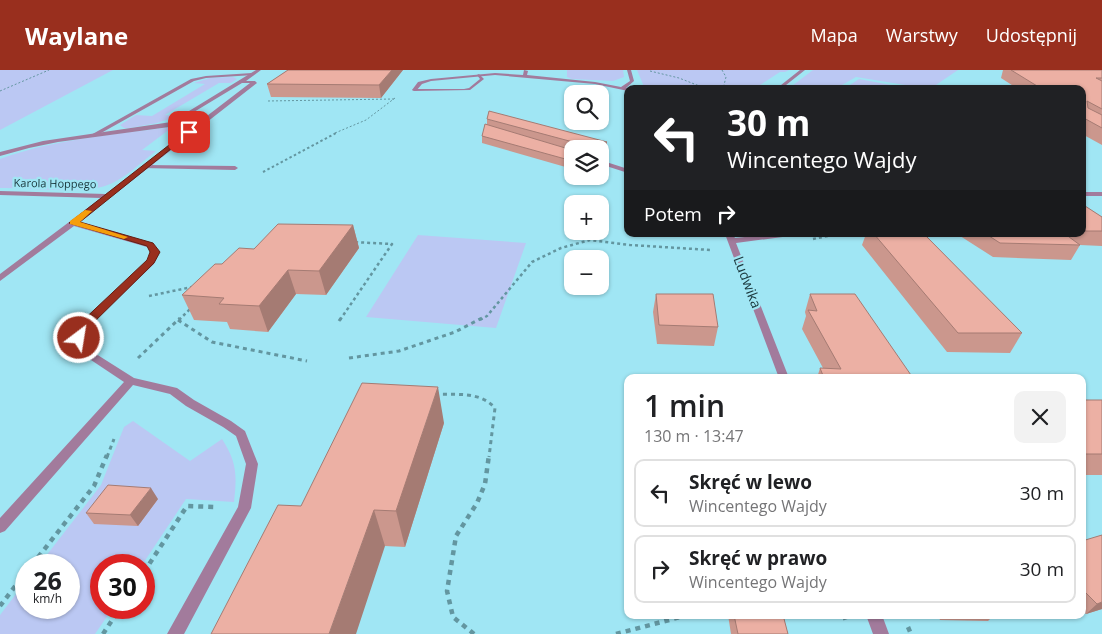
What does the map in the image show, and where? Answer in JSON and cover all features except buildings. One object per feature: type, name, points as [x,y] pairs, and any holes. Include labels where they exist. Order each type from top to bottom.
[{"type":"street","points":[[0,154],[49,142],[154,127],[172,122],[186,116],[259,70]]},
{"type":"street","points":[[628,85],[632,80],[629,70]]},
{"type":"street","points":[[783,85],[803,70]]},
{"type":"street","points":[[479,75],[482,79],[470,89],[414,90],[420,83],[426,82],[479,75],[526,73],[624,89]]},
{"type":"street","points":[[92,136],[193,80],[206,77],[252,74]]},
{"type":"street","name":"Karola Hoppego","points":[[0,193],[108,196],[255,82],[241,82]]},
{"type":"street","points":[[172,122],[204,121]]},
{"type":"street","points":[[609,165],[624,169]]},
{"type":"street","points":[[144,167],[235,168]]},
{"type":"street","points":[[1086,194],[1102,194]]},
{"type":"street","points":[[0,278],[108,196]]},
{"type":"street","points":[[73,223],[150,245],[155,252],[151,262],[80,329],[80,348],[126,378],[173,391],[227,424],[241,434],[252,464],[244,508],[174,634]]},
{"type":"street","name":"Ludwika","points":[[731,237],[782,374]]},
{"type":"street","points":[[0,527],[126,378]]},
{"type":"street","points":[[875,619],[881,634]]},
{"type":"path","points":[[0,92],[48,70]]},
{"type":"path","points":[[645,70],[679,78],[697,85]]},
{"type":"path","points":[[722,70],[726,78],[724,85]]},
{"type":"path","points":[[263,172],[336,132],[366,120],[398,94]]},
{"type":"path","points":[[261,101],[394,99]]},
{"type":"path","points":[[808,241],[825,237]]},
{"type":"path","points":[[349,358],[399,351],[455,332],[487,316],[532,262],[561,248],[590,240],[630,245],[718,250]]},
{"type":"path","points":[[339,321],[392,244],[344,242]]},
{"type":"path","points":[[105,306],[199,286]]},
{"type":"path","points":[[126,378],[178,320],[198,301]]},
{"type":"path","points":[[178,320],[212,342],[307,361]]},
{"type":"path","points":[[428,394],[483,398],[491,402],[494,408],[485,484],[456,536],[446,591],[454,617],[474,634]]},
{"type":"path","points":[[41,554],[94,486],[116,433]]},
{"type":"path","points":[[155,555],[187,506],[244,508]]},
{"type":"path","points":[[0,606],[15,586]]},
{"type":"path","points":[[103,634],[113,619]]},
{"type":"path","points":[[616,634],[673,619]]},
{"type":"shaded area","points":[[0,70],[113,70],[0,130]]},
{"type":"shaded area","points":[[567,70],[623,70],[624,77],[613,81],[572,79],[567,77]]},
{"type":"shaded area","points":[[637,70],[789,70],[780,72],[760,85],[643,85]]},
{"type":"shaded area","points":[[813,70],[958,70],[936,85],[905,85],[856,77],[842,85],[793,85]]},
{"type":"shaded area","points":[[233,77],[237,79],[231,83],[219,83],[165,115],[178,116],[157,123],[130,128],[124,128],[120,125],[136,115],[152,116],[205,84],[194,83],[210,78]]},
{"type":"shaded area","points":[[859,79],[891,85],[850,85]]},
{"type":"shaded area","points":[[180,126],[187,127],[184,129],[170,129],[142,150],[156,151],[126,175],[105,186],[82,190],[0,188],[0,159],[66,141]]},
{"type":"shaded area","points":[[418,235],[526,243],[496,328],[366,317]]},
{"type":"shaded area","points":[[133,421],[190,461],[222,439],[231,455],[235,469],[234,502],[186,499],[149,554],[90,554],[90,619],[105,619],[95,634],[0,634],[0,615],[15,595],[15,619],[80,619],[80,554],[48,554],[101,485],[124,427]]},
{"type":"slow traffic","points":[[88,211],[73,223],[124,237]]},
{"type":"route","points":[[79,338],[80,329],[151,262],[155,252],[150,245],[73,223],[189,132]]}]
